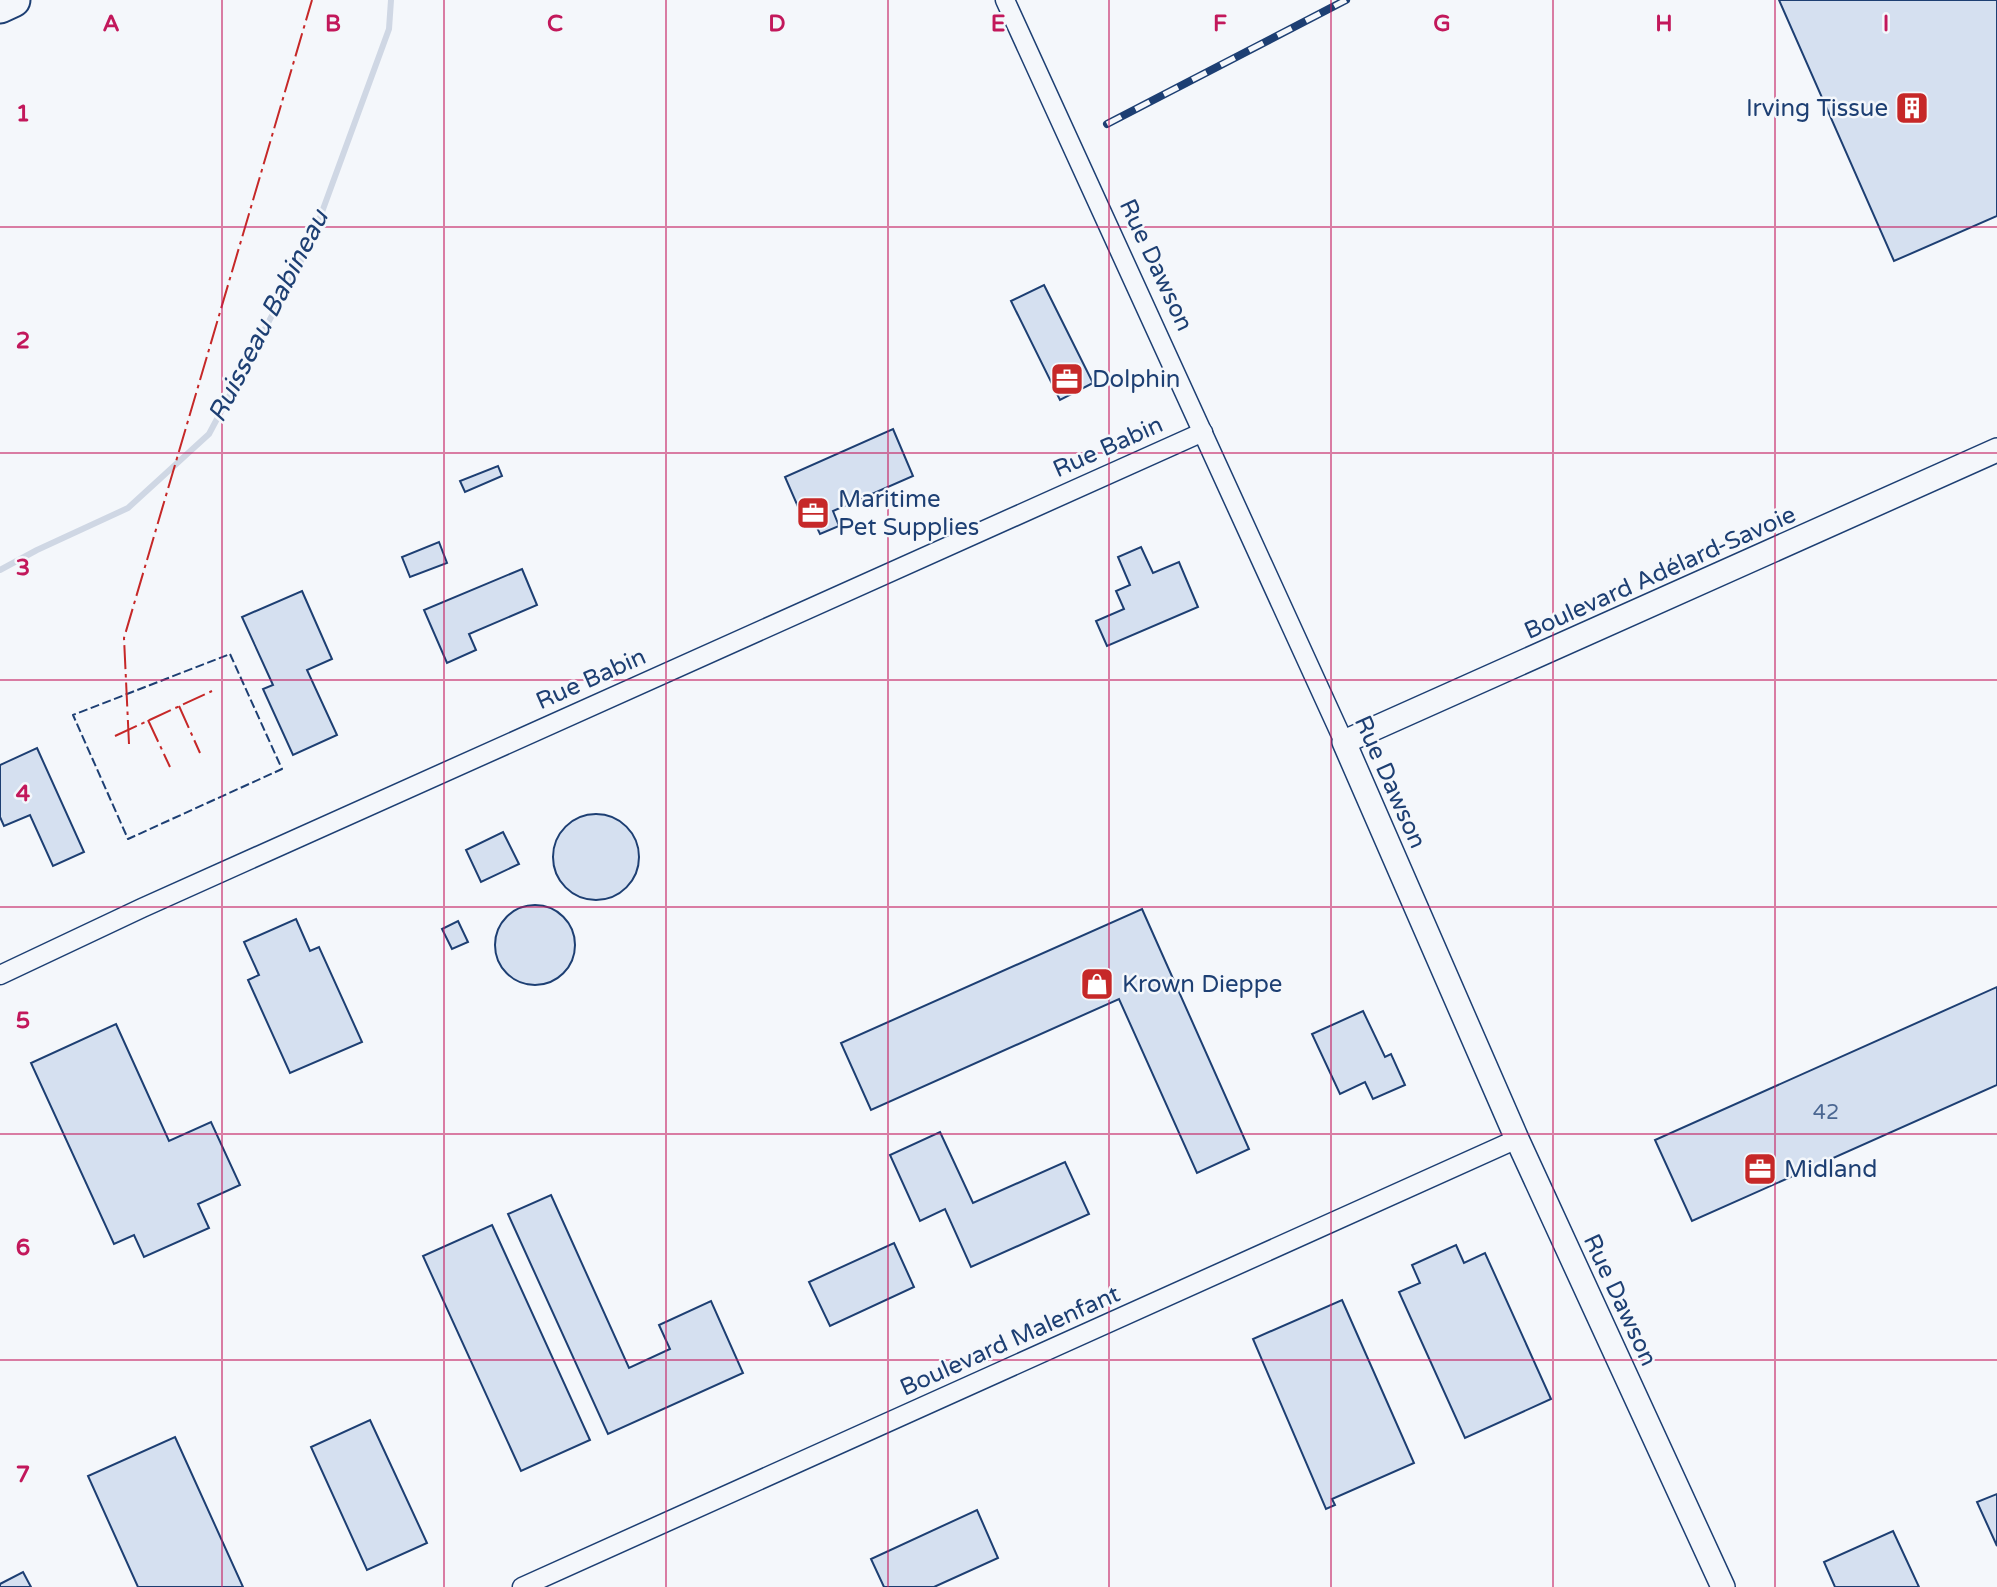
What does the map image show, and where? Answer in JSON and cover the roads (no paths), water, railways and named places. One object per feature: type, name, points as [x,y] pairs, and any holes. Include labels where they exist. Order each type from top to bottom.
[{"type":"highway","points":[[0,6],[13,0]]},
{"type":"street","name":"Rue Dawson","points":[[1005,0],[1344,742],[1517,1139],[1723,1587]]},
{"type":"street","name":"Rue Babin","points":[[0,975],[1203,432]]},
{"type":"street","name":"Boulevard Adélard-Savoie","points":[[1344,742],[1997,450]]},
{"type":"street","name":"Boulevard Malenfant","points":[[522,1587],[1517,1139]]},
{"type":"waterway","name":"Ruisseau Babineau","points":[[0,570],[128,508],[209,434],[311,242],[389,29],[391,0]]},
{"type":"railway","points":[[1107,124],[1346,0]]},
{"type":"place","name":"Irving Tissue","points":[[1912,108]]},
{"type":"place","name":"Dolphin","points":[[1067,379]]},
{"type":"place","name":"Maritime Pet Supplies","points":[[813,513]]},
{"type":"place","name":"Krown Dieppe","points":[[1097,984]]},
{"type":"place","name":"Midland","points":[[1760,1169]]}]
